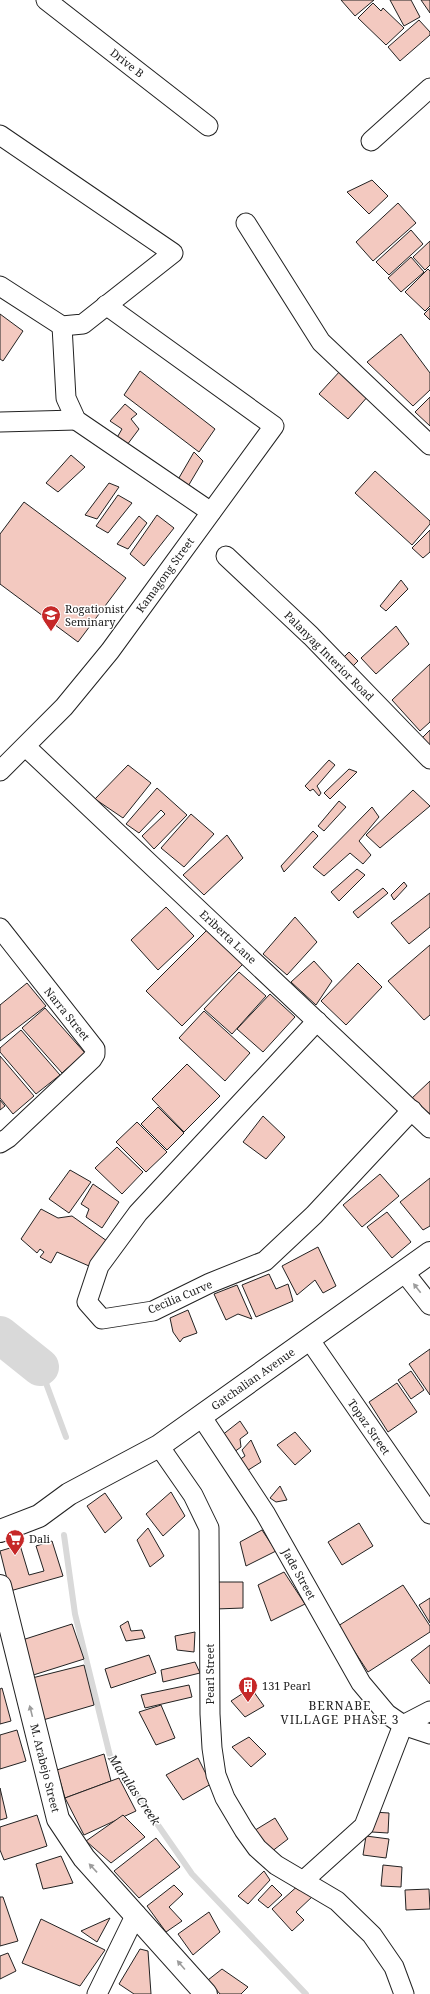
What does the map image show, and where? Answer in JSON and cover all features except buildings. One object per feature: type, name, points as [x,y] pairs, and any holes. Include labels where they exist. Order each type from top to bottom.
[{"type":"street","name":"Drive B","points":[[46,0],[208,126]]},
{"type":"street","points":[[371,141],[430,88]]},
{"type":"street","points":[[0,135],[173,253],[83,324],[62,326],[0,286]]},
{"type":"street","points":[[246,223],[321,342],[430,445]]},
{"type":"street","name":"Kamagong Street","points":[[0,771],[64,708],[110,651],[274,426],[106,306]]},
{"type":"street","points":[[62,326],[66,398],[76,420],[210,512]]},
{"type":"street","points":[[0,422],[76,420]]},
{"type":"street","name":"Palanyag Interior Road","points":[[226,556],[311,636],[430,759]]},
{"type":"street","name":"Eriberta Lane","points":[[26,747],[430,1128]]},
{"type":"street","name":"Narra Street","points":[[0,928],[95,1049],[95,1054],[92,1059],[8,1138],[0,1143]]},
{"type":"street","name":"Cecilia Curve","points":[[317,1021],[138,1213],[99,1266],[87,1302],[102,1319],[152,1311],[210,1283],[266,1261],[314,1215],[412,1110]]},
{"type":"street","name":"Gatchalian Avenue","points":[[0,1530],[39,1516],[69,1494],[159,1446],[430,1253]]},
{"type":"street","points":[[404,1272],[430,1305]]},
{"type":"street","name":"Topaz Street","points":[[309,1339],[430,1514]]},
{"type":"street","name":"Jade Street","points":[[201,1416],[265,1513],[361,1683],[387,1714],[403,1725],[430,1734]]},
{"type":"street","name":"Pearl Street","points":[[159,1446],[193,1495],[209,1528],[210,1714],[212,1748],[216,1775],[225,1798],[244,1830],[257,1848],[276,1865],[337,1900],[372,1935],[394,1967],[404,1994]]},
{"type":"street","name":"Gatchalian Avenue","points":[[0,1527],[32,1505],[69,1494]]},
{"type":"street","name":"M. Arabejo Street","points":[[0,1586],[58,1819],[84,1858],[136,1914],[206,1994]]},
{"type":"street","points":[[303,1881],[364,1826],[403,1725],[430,1711]]},
{"type":"street","points":[[97,1994],[136,1914]]},
{"type":"waterway","name":"Marulas Creek","points":[[0,1335],[40,1367]]},
{"type":"waterway","name":"Marulas Creek","points":[[40,1367],[66,1437]]},
{"type":"waterway","name":"Marulas Creek","points":[[64,1535],[75,1614],[110,1756],[192,1874],[306,1994]]},
{"type":"place","name":"Rogationist Seminary","points":[[51,632]]},
{"type":"place","name":"Dali","points":[[15,1556]]},
{"type":"place","name":"131 Pearl","points":[[248,1703]]},
{"type":"district","name":"BERNABE VILLAGE PHASE 3","points":[[340,1713]]}]
